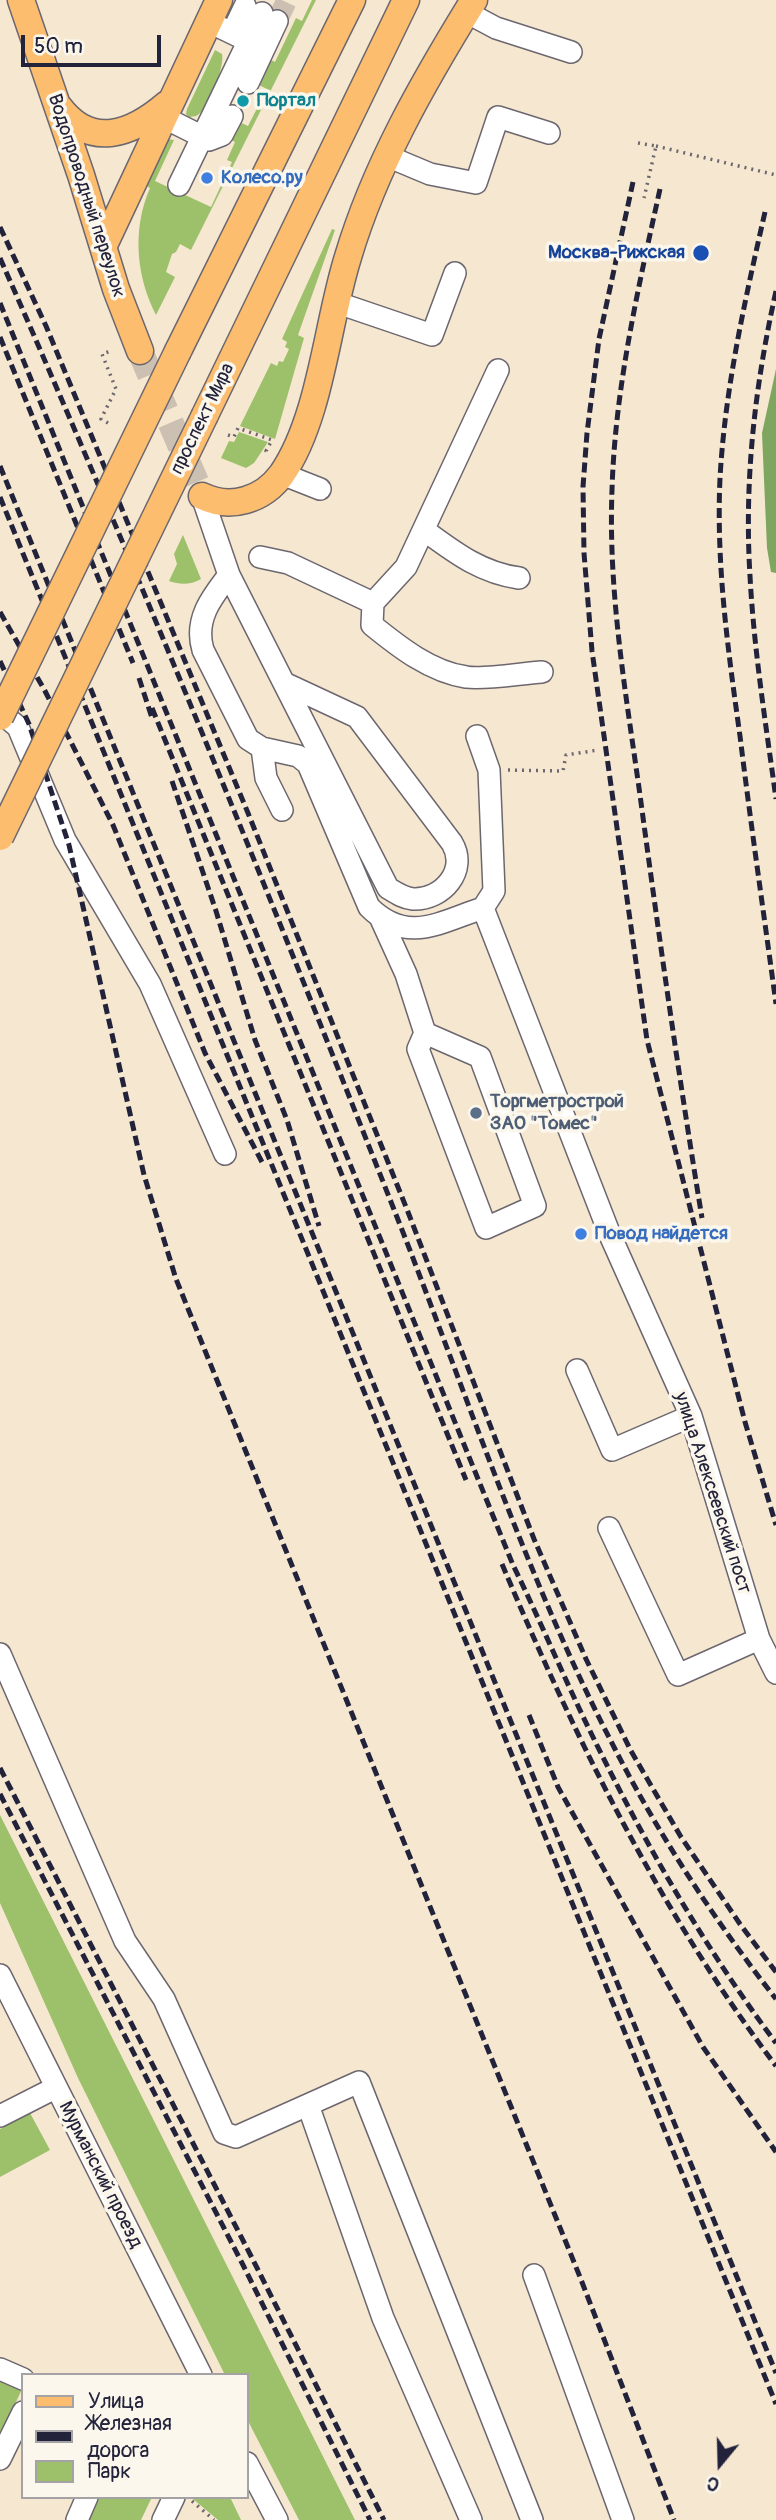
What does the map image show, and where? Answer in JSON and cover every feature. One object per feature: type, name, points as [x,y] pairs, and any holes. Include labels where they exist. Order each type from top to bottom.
[{"type":"main road","name":"Водопроводный переулок","points":[[21,0],[139,351]]},
{"type":"main road","name":"проспект Мира","points":[[0,837],[406,0]]},
{"type":"main road","points":[[0,715],[351,2]]},
{"type":"main road","points":[[202,496],[220,503],[240,502],[266,490],[282,474],[302,433],[316,388],[348,255],[387,156],[470,6]]},
{"type":"main road","points":[[104,244],[167,109],[234,29]]},
{"type":"main road","points":[[55,103],[72,122],[83,128],[110,134],[137,125],[167,109]]},
{"type":"street","points":[[470,6],[496,28],[571,52]]},
{"type":"street","points":[[178,185],[202,136],[234,29],[261,13]]},
{"type":"street","points":[[234,29],[248,83]]},
{"type":"street","points":[[167,109],[209,140],[222,135],[232,116]]},
{"type":"street","points":[[387,156],[429,174],[476,183],[498,117],[549,133]]},
{"type":"street","points":[[335,302],[432,335],[455,273]]},
{"type":"street","points":[[498,370],[406,568],[373,603],[373,625],[393,642],[428,664],[467,677],[542,672]]},
{"type":"street","points":[[282,474],[320,489]]},
{"type":"street","points":[[202,496],[229,575],[388,888],[412,899],[426,898],[449,884],[459,859],[452,843],[357,717],[284,683]]},
{"type":"street","points":[[424,530],[467,561],[498,575],[519,578]]},
{"type":"street","points":[[260,557],[288,564],[373,603]]},
{"type":"street","points":[[229,575],[203,612],[200,640],[248,739],[262,748],[298,756],[308,764],[369,907],[381,919],[399,928],[416,930],[483,908],[494,891],[489,769],[477,736]]},
{"type":"street","points":[[0,715],[19,727],[65,840],[150,984],[225,1154]]},
{"type":"street","points":[[262,748],[266,778],[282,810]]},
{"type":"street","name":"улица Алексеевский пост","points":[[483,908],[611,1235],[691,1416],[759,1639],[776,1673]]},
{"type":"street","points":[[381,919],[406,974],[425,1034],[418,1049],[486,1228],[535,1206],[481,1057],[425,1034]]},
{"type":"street","points":[[577,1370],[612,1450],[691,1416]]},
{"type":"street","points":[[609,1528],[678,1675],[759,1639]]},
{"type":"street","points":[[0,1654],[125,1941],[164,1999],[223,2133],[236,2137],[359,2082],[533,2520]]},
{"type":"street","name":"Мурманский проезд","points":[[0,1975],[200,2373]]},
{"type":"street","points":[[0,2116],[55,2088]]},
{"type":"street","points":[[308,2105],[383,2318],[471,2520]]},
{"type":"street","points":[[534,2275],[623,2520]]},
{"type":"street","points":[[0,2369],[21,2378]]},
{"type":"street","points":[[0,2459],[21,2416]]},
{"type":"street","points":[[248,2467],[272,2517]]},
{"type":"street","points":[[77,2520],[86,2499]]},
{"type":"street","points":[[163,2520],[181,2499]]},
{"type":"path","points":[[638,143],[776,174]]},
{"type":"path","points":[[644,198],[656,146]]},
{"type":"path","points":[[108,423],[101,419],[116,389],[102,354],[111,351]]},
{"type":"path","points":[[228,435],[234,437],[238,428],[272,440],[268,448]]},
{"type":"path","points":[[489,769],[562,771],[566,755],[598,750]]},
{"type":"path","points":[[183,2499],[214,2520]]},
{"type":"green space","points":[[312,0],[316,0],[191,250],[180,244],[172,254],[166,272],[175,277],[156,315],[144,284],[139,236],[144,204],[150,188],[145,185],[167,139],[174,140],[155,181],[211,207],[232,162],[227,160],[235,142],[227,138],[235,120],[248,126],[267,89],[253,82],[265,57],[275,62],[296,18],[302,21]]},
{"type":"green space","points":[[215,50],[222,54],[216,85],[204,109],[189,117],[186,114],[187,109]]},
{"type":"green space","points":[[332,229],[335,230],[298,335],[304,338],[275,439],[240,426],[271,363],[277,366],[279,361],[283,362],[289,349],[285,347],[287,342],[282,339]]},
{"type":"green space","points":[[776,369],[776,573],[771,572],[767,548],[762,433]]},
{"type":"green space","points":[[239,432],[268,442],[254,463],[246,468],[221,458],[229,441],[234,442]]},
{"type":"green space","points":[[183,535],[201,579],[185,584],[169,581],[177,564],[174,554]]},
{"type":"green space","points":[[0,1815],[355,2520],[299,2520],[248,2421],[248,2373],[224,2373],[78,2078],[0,1903]]},
{"type":"green space","points":[[30,2113],[50,2150],[0,2177],[0,2129]]},
{"type":"green space","points":[[0,2379],[21,2389],[21,2391],[0,2437]]},
{"type":"green space","points":[[97,2499],[151,2499],[141,2520],[88,2520]]},
{"type":"green space","points":[[193,2499],[231,2499],[241,2520],[218,2520]]},
{"type":"tunnel","points":[[277,21],[287,0]]},
{"type":"tunnel","points":[[140,351],[202,496]]},
{"type":"railway","points":[[633,182],[599,339],[587,433],[583,487],[584,553],[592,651],[647,1040],[745,1422],[776,1525]]},
{"type":"railway","points":[[660,189],[623,376],[614,452],[611,529],[615,605],[624,681],[702,1218]]},
{"type":"railway","points":[[765,212],[731,377],[719,511],[727,640],[776,1004]]},
{"type":"railway","points":[[0,227],[46,326],[248,813],[408,1212],[534,1539],[586,1659],[631,1751],[681,1837],[776,1972]]},
{"type":"railway","points":[[0,258],[102,493],[250,849],[420,1275],[497,1481],[552,1617],[615,1749],[651,1814],[710,1909],[776,1999]]},
{"type":"railway","points":[[776,291],[757,397],[749,504],[754,632],[776,799]]},
{"type":"railway","points":[[0,303],[513,1565],[591,1733],[654,1854],[724,1969],[776,2043]]},
{"type":"railway","points":[[0,337],[133,663]]},
{"type":"railway","points":[[0,466],[776,2373]]},
{"type":"railway","points":[[0,497],[776,2404]]},
{"type":"railway","points":[[0,612],[45,691],[113,825],[205,1053],[263,1164]]},
{"type":"railway","points":[[0,661],[29,724],[69,845],[144,1175],[176,1279],[580,2277],[674,2520]]},
{"type":"railway","points":[[139,678],[152,718]]},
{"type":"railway","points":[[152,708],[466,1480]]},
{"type":"railway","points":[[172,781],[216,911],[255,1040],[287,1120],[319,1226]]},
{"type":"railway","points":[[502,1564],[560,1695],[623,1823],[695,1947],[776,2066]]},
{"type":"railway","points":[[529,1715],[558,1787],[703,2047],[776,2152]]},
{"type":"railway","points":[[0,1768],[384,2520]]},
{"type":"railway","points":[[0,1794],[241,2261],[370,2520]]},
{"type":"place","name":"Портал","points":[[243,101]]},
{"type":"place","name":"Колесо.ру","points":[[207,178]]},
{"type":"place","name":"Москва-Рижская","points":[[701,253]]},
{"type":"place","name":"Торгметрострой ЗАО \"Томес\"","points":[[476,1113]]},
{"type":"place","name":"Повод найдется","points":[[581,1234]]}]
